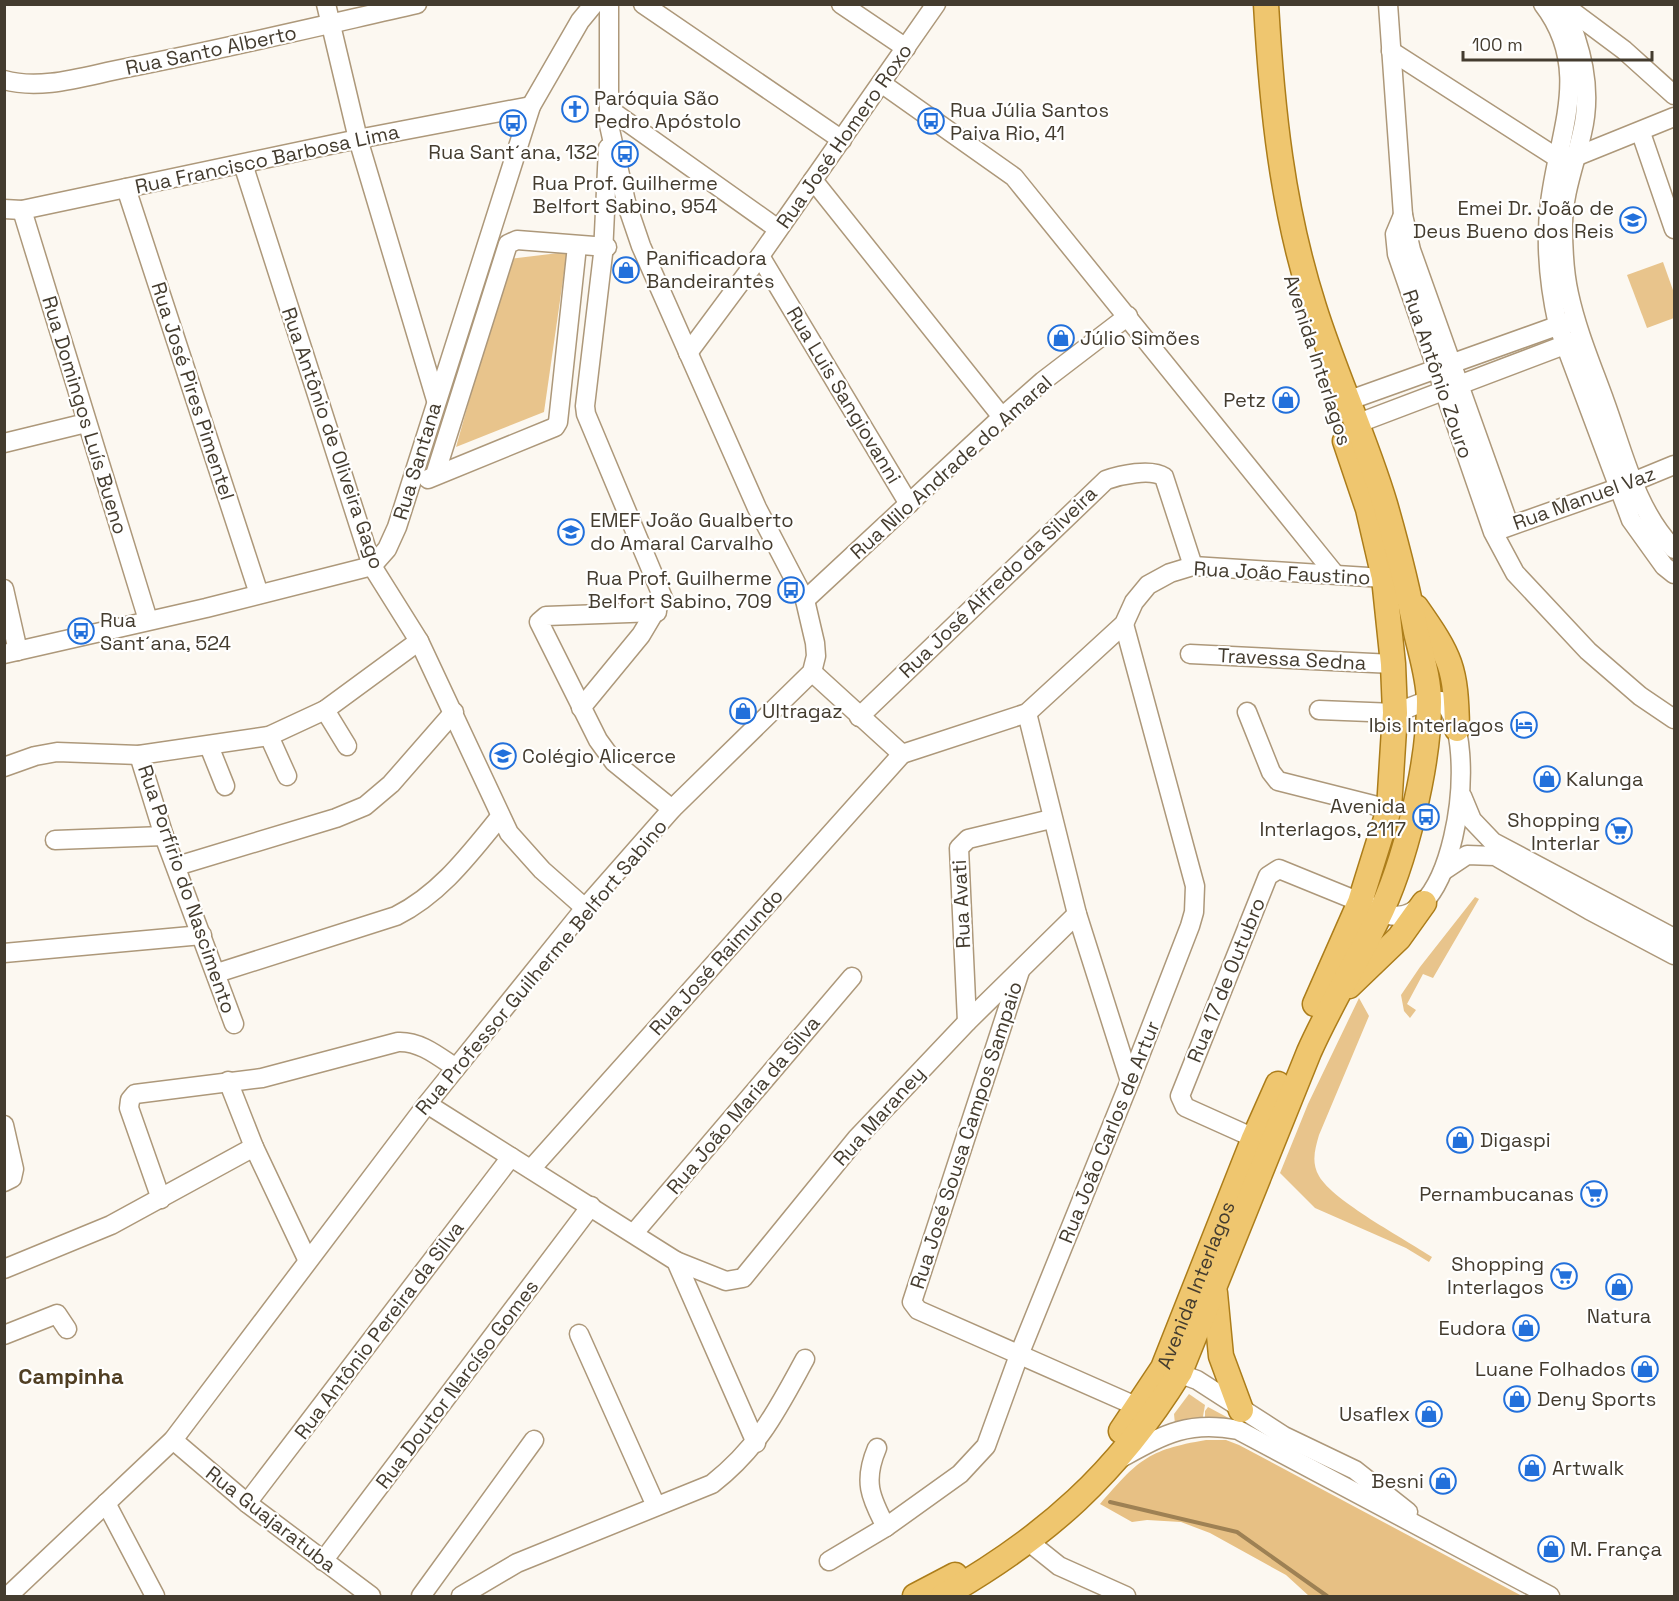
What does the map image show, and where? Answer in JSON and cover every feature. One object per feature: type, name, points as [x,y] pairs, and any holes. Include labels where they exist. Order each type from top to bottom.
[{"type":"main road","name":"Avenida Interlagos","points":[[915,1596],[968,1568],[1040,1519],[1106,1451],[1138,1407],[1172,1370],[1214,1284],[1304,1063],[1332,1002],[1369,900],[1389,809],[1395,714],[1393,664],[1384,578],[1368,509],[1298,306],[1278,232],[1258,120],[1250,4]]},
{"type":"main road","name":"Avenida Interlagos","points":[[943,1596],[1029,1542],[1062,1514],[1120,1458],[1157,1409],[1254,1138],[1369,900],[1412,820],[1425,743],[1429,701],[1410,598],[1384,502],[1314,307],[1287,201],[1271,104],[1266,4]]},
{"type":"main road","points":[[1410,598],[1438,639],[1455,674],[1457,729]]},
{"type":"main road","points":[[1332,1002],[1399,938],[1424,903]]},
{"type":"main road","points":[[1214,1284],[1221,1356],[1241,1410]]},
{"type":"street","points":[[326,4],[358,139],[436,400]]},
{"type":"street","name":"Rua Santo Alberto","points":[[4,80],[32,84],[60,81],[417,4]]},
{"type":"street","name":"Rua Santana","points":[[372,566],[392,538],[410,486],[531,106],[568,42],[594,4]]},
{"type":"street","points":[[643,4],[842,140]]},
{"type":"street","points":[[841,4],[906,48]]},
{"type":"street","name":"Rua José Homero Roxo","points":[[688,354],[760,256],[936,4]]},
{"type":"street","name":"Rua Antônio Zouro","points":[[1388,4],[1403,215],[1444,366],[1515,573],[1580,643],[1640,696],[1674,719]]},
{"type":"street","points":[[1543,4],[1562,40],[1569,71],[1563,224],[1564,259],[1576,320],[1626,485],[1631,520],[1646,542],[1674,574]]},
{"type":"street","points":[[1563,4],[1582,53],[1586,106],[1567,158],[1548,224],[1551,295],[1564,344],[1626,485],[1674,549]]},
{"type":"street","points":[[1563,4],[1624,50],[1674,95]]},
{"type":"street","points":[[568,42],[609,12]]},
{"type":"street","points":[[581,708],[641,636],[657,612],[663,598],[586,414],[585,398],[604,249],[609,117],[609,12]]},
{"type":"street","points":[[1391,51],[1567,158],[1641,133],[1674,117]]},
{"type":"street","points":[[881,83],[1014,177],[1334,573]]},
{"type":"street","name":"Rua Francisco Barbosa Lima","points":[[13,210],[531,106]]},
{"type":"street","points":[[609,117],[626,202],[641,246],[757,508],[805,600],[815,643],[816,656],[812,672],[902,754]]},
{"type":"street","points":[[609,117],[778,229]]},
{"type":"street","points":[[1641,133],[1674,228]]},
{"type":"street","name":"Rua Antônio de Oliveira Gago","points":[[243,164],[372,566],[419,641],[454,712],[500,817],[517,843],[585,908]]},
{"type":"street","points":[[813,180],[1002,417]]},
{"type":"street","name":"Rua José Pires Pimentel","points":[[126,188],[260,594]]},
{"type":"street","points":[[604,249],[626,202]]},
{"type":"street","name":"Rua Domingos Luís Bueno","points":[[13,210],[86,423],[148,620]]},
{"type":"street","points":[[435,476],[508,244],[517,240],[604,249]]},
{"type":"street","points":[[410,486],[552,429],[558,422],[578,246]]},
{"type":"street","name":"Rua Luis Sangiovanni","points":[[760,256],[909,504]]},
{"type":"street","name":"Rua Nilo Andrade do Amaral","points":[[805,600],[1002,417],[1043,381],[1128,316]]},
{"type":"street","points":[[1347,401],[1576,320]]},
{"type":"street","points":[[1356,424],[1582,338]]},
{"type":"street","points":[[4,442],[86,423]]},
{"type":"street","name":"Rua Manuel Vaz","points":[[1501,529],[1626,485],[1674,465]]},
{"type":"street","name":"Rua José Alfredo da Silveira","points":[[859,717],[1106,480],[1136,475],[1160,474],[1164,477],[1193,566]]},
{"type":"street","points":[[4,589],[11,652],[372,566]]},
{"type":"street","name":"Rua João Faustino","points":[[902,754],[1027,713],[1124,624],[1134,602],[1148,585],[1170,573],[1193,566],[1334,573],[1384,578]]},
{"type":"street","points":[[657,612],[546,616],[539,620],[598,740],[614,762],[672,809]]},
{"type":"street","name":"Rua João Carlos de Artur","points":[[829,1561],[886,1527],[960,1474],[986,1446],[1019,1355],[1190,927],[1195,886],[1124,624]]},
{"type":"street","points":[[4,767],[35,756],[57,752],[139,755],[269,736],[325,710],[419,641]]},
{"type":"street","name":"Travessa Sedna","points":[[1190,654],[1393,664]]},
{"type":"street","name":"Rua Professor Guilherme Belfort Sabino","points":[[8,1596],[173,1440],[427,1104],[585,908],[672,809],[812,672]]},
{"type":"street","points":[[1319,710],[1395,714],[1429,701],[1441,701],[1447,705],[1457,729],[1461,790],[1456,832],[1443,871],[1424,903],[1407,916],[1369,900]]},
{"type":"street","points":[[325,710],[347,746]]},
{"type":"street","points":[[177,866],[336,818],[365,806],[391,784],[454,712]]},
{"type":"street","points":[[1247,712],[1271,772],[1278,781],[1389,809]]},
{"type":"street","points":[[1027,713],[1051,819],[1077,914],[1130,1081]]},
{"type":"street","points":[[269,736],[287,776]]},
{"type":"street","points":[[209,746],[225,786]]},
{"type":"street","name":"Rua José Raimundo","points":[[531,1169],[902,754]]},
{"type":"street","name":"Rua Porfírio do Nascimento","points":[[139,755],[164,836],[217,973],[234,1024]]},
{"type":"street","points":[[1461,790],[1472,820],[1493,842],[1674,938]]},
{"type":"street","points":[[217,973],[396,916],[411,909],[438,888],[500,817]]},
{"type":"street","name":"Rua Avati","points":[[967,1022],[959,848],[968,839],[1051,819]]},
{"type":"street","points":[[55,840],[164,836]]},
{"type":"street","points":[[1443,871],[1467,855],[1495,856],[1674,955]]},
{"type":"street","name":"Rua 17 de Outubro","points":[[1254,1138],[1185,1107],[1180,1096],[1268,876],[1279,869],[1369,900]]},
{"type":"street","name":"Rua Maraney","points":[[427,1104],[676,1260],[726,1281],[742,1278],[857,1138],[967,1022],[1077,914]]},
{"type":"street","points":[[4,952],[202,935]]},
{"type":"street","name":"Rua José Sousa Campos Sampaio","points":[[1019,1355],[918,1310],[911,1299],[1020,971]]},
{"type":"street","name":"Rua João Maria da Silva","points":[[634,1233],[852,977]]},
{"type":"street","points":[[161,1199],[129,1108],[130,1100],[135,1094],[294,1071],[398,1042],[410,1042],[419,1046],[456,1068]]},
{"type":"street","points":[[228,1082],[254,1147],[307,1260]]},
{"type":"street","points":[[4,1125],[14,1175],[4,1182]]},
{"type":"street","points":[[4,1269],[111,1225],[254,1147]]},
{"type":"street","name":"Rua Antônio Pereira da Silva","points":[[247,1503],[511,1157]]},
{"type":"street","name":"Rua Doutor Narcíso Gomes","points":[[323,1561],[591,1206]]},
{"type":"street","points":[[676,1260],[756,1443]]},
{"type":"street","points":[[4,1335],[57,1314],[68,1329]]},
{"type":"street","points":[[579,1334],[657,1506]]},
{"type":"street","points":[[1019,1355],[1138,1407]]},
{"type":"street","points":[[461,1596],[518,1563],[712,1484],[734,1466],[756,1443],[805,1359]]},
{"type":"street","points":[[1172,1370],[1284,1436],[1355,1470],[1435,1534]]},
{"type":"street","points":[[1120,1458],[1174,1431],[1215,1425],[1238,1430],[1350,1492],[1435,1534],[1550,1596]]},
{"type":"street","name":"Rua Guajaratuba","points":[[173,1440],[247,1503],[371,1596]]},
{"type":"street","points":[[420,1596],[534,1440]]},
{"type":"street","points":[[877,1448],[870,1469],[869,1491],[886,1527]]},
{"type":"street","points":[[106,1503],[155,1596]]},
{"type":"street","points":[[1029,1542],[1051,1561],[1126,1596]]},
{"type":"shaded area","points":[[567,252],[544,412],[456,447],[509,259]]},
{"type":"shaded area","points":[[1663,262],[1674,293],[1674,318],[1647,328],[1627,275]]},
{"type":"shaded area","points":[[1475,897],[1479,899],[1433,978],[1423,974],[1407,1004],[1416,1010],[1410,1018],[1404,1011],[1401,995]]},
{"type":"shaded area","points":[[1359,998],[1369,1016],[1319,1135],[1315,1150],[1315,1166],[1319,1176],[1339,1197],[1432,1257],[1429,1262],[1406,1248],[1315,1208],[1280,1173],[1308,1104]]},
{"type":"shaded area","points":[[1189,1394],[1205,1405],[1202,1422],[1175,1424],[1174,1414]]},
{"type":"shaded area","points":[[1208,1407],[1236,1422],[1205,1421],[1205,1411]]},
{"type":"shaded area","points":[[1206,1440],[1226,1440],[1239,1445],[1522,1596],[1309,1596],[1286,1575],[1210,1533],[1181,1522],[1147,1520],[1132,1522],[1100,1504],[1134,1467],[1156,1453]]},
{"type":"waterway","points":[[1110,1502],[1237,1532],[1327,1596]]},
{"type":"place","name":"Paróquia São Pedro Apóstolo","points":[[575,109]]},
{"type":"place","name":"Rua Júlia Santos Paiva Rio, 41","points":[[931,121]]},
{"type":"place","name":"Rua Sant´ana, 132","points":[[513,123]]},
{"type":"place","name":"Rua Prof. Guilherme Belfort Sabino, 954","points":[[625,154]]},
{"type":"place","name":"Emei Dr. João de Deus Bueno dos Reis","points":[[1633,220]]},
{"type":"place","name":"Panificadora Bandeirantes","points":[[626,270]]},
{"type":"place","name":"Júlio Simões","points":[[1061,338]]},
{"type":"place","name":"Petz","points":[[1286,400]]},
{"type":"place","name":"EMEF João Gualberto do Amaral Carvalho","points":[[571,532]]},
{"type":"place","name":"Rua Prof. Guilherme Belfort Sabino, 709","points":[[791,590]]},
{"type":"place","name":"Rua Sant´ana, 524","points":[[81,631]]},
{"type":"place","name":"Ultragaz","points":[[743,711]]},
{"type":"place","name":"Ibis Interlagos","points":[[1524,725]]},
{"type":"place","name":"Colégio Alicerce","points":[[503,756]]},
{"type":"place","name":"Kalunga","points":[[1547,779]]},
{"type":"place","name":"Avenida Interlagos, 2117","points":[[1426,817]]},
{"type":"place","name":"Shopping Interlar","points":[[1619,831]]},
{"type":"place","name":"Digaspi","points":[[1460,1140]]},
{"type":"place","name":"Pernambucanas","points":[[1594,1194]]},
{"type":"place","name":"Shopping Interlagos","points":[[1564,1276]]},
{"type":"place","name":"Natura","points":[[1619,1287]]},
{"type":"place","name":"Eudora","points":[[1526,1328]]},
{"type":"place","name":"Luane Folhados","points":[[1645,1369]]},
{"type":"place","name":"Deny Sports","points":[[1517,1399]]},
{"type":"place","name":"Usaflex","points":[[1429,1414]]},
{"type":"place","name":"Artwalk","points":[[1532,1468]]},
{"type":"place","name":"Besni","points":[[1443,1481]]},
{"type":"place","name":"M. França","points":[[1551,1549]]},
{"type":"district","name":"Campinha","points":[[71,1376]]}]
